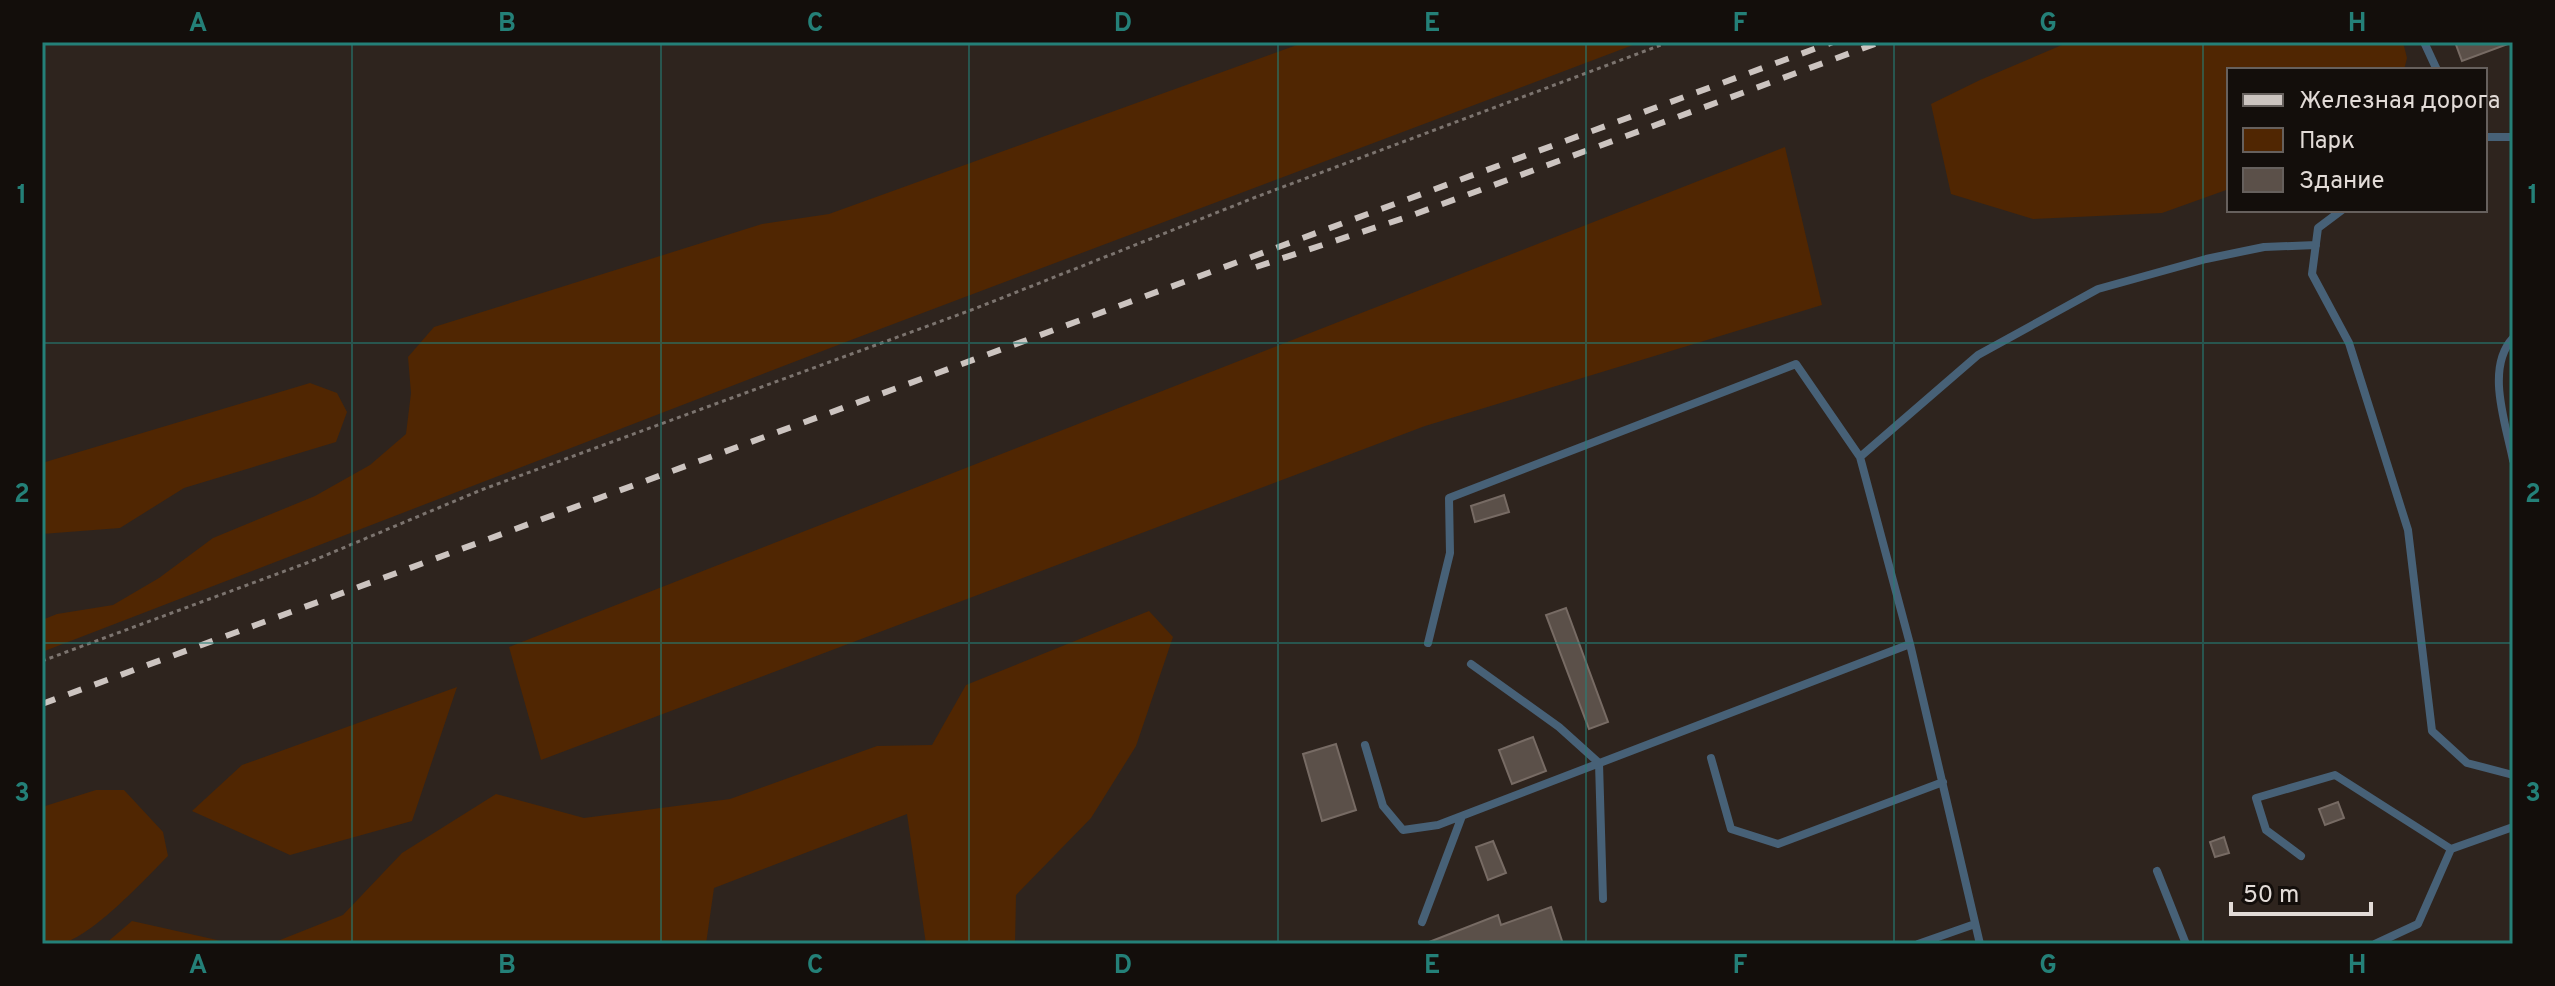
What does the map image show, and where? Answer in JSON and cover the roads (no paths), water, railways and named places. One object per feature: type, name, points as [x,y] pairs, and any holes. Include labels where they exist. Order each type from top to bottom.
[{"type":"lane","points":[[2424,42],[2436,68]]},
{"type":"lane","points":[[2487,137],[2513,137]]},
{"type":"lane","points":[[2339,212],[2318,228],[2312,274],[2349,343],[2408,530],[2432,731],[2467,763],[2513,775]]},
{"type":"lane","points":[[1860,457],[1978,355],[2098,289],[2206,259],[2264,247],[2316,245]]},
{"type":"lane","points":[[2513,338],[2505,347],[2499,384],[2513,460]]},
{"type":"lane","points":[[1428,643],[1450,553],[1449,498],[1796,364],[1860,457],[1910,644],[1980,944]]},
{"type":"lane","points":[[1365,745],[1383,806],[1403,830],[1438,825],[1910,644]]},
{"type":"lane","points":[[1471,664],[1559,727],[1599,763],[1603,899]]},
{"type":"lane","points":[[1711,758],[1731,829],[1778,844],[1943,782]]},
{"type":"lane","points":[[2301,856],[2266,830],[2256,798],[2335,775],[2451,849]]},
{"type":"lane","points":[[1422,922],[1462,816]]},
{"type":"lane","points":[[2375,944],[2418,924],[2451,849],[2513,827]]},
{"type":"lane","points":[[2157,871],[2186,944]]},
{"type":"lane","points":[[1918,944],[1975,924]]},
{"type":"railway","points":[[42,704],[1833,42]]},
{"type":"railway","points":[[1256,267],[1410,216],[1880,42]]}]
